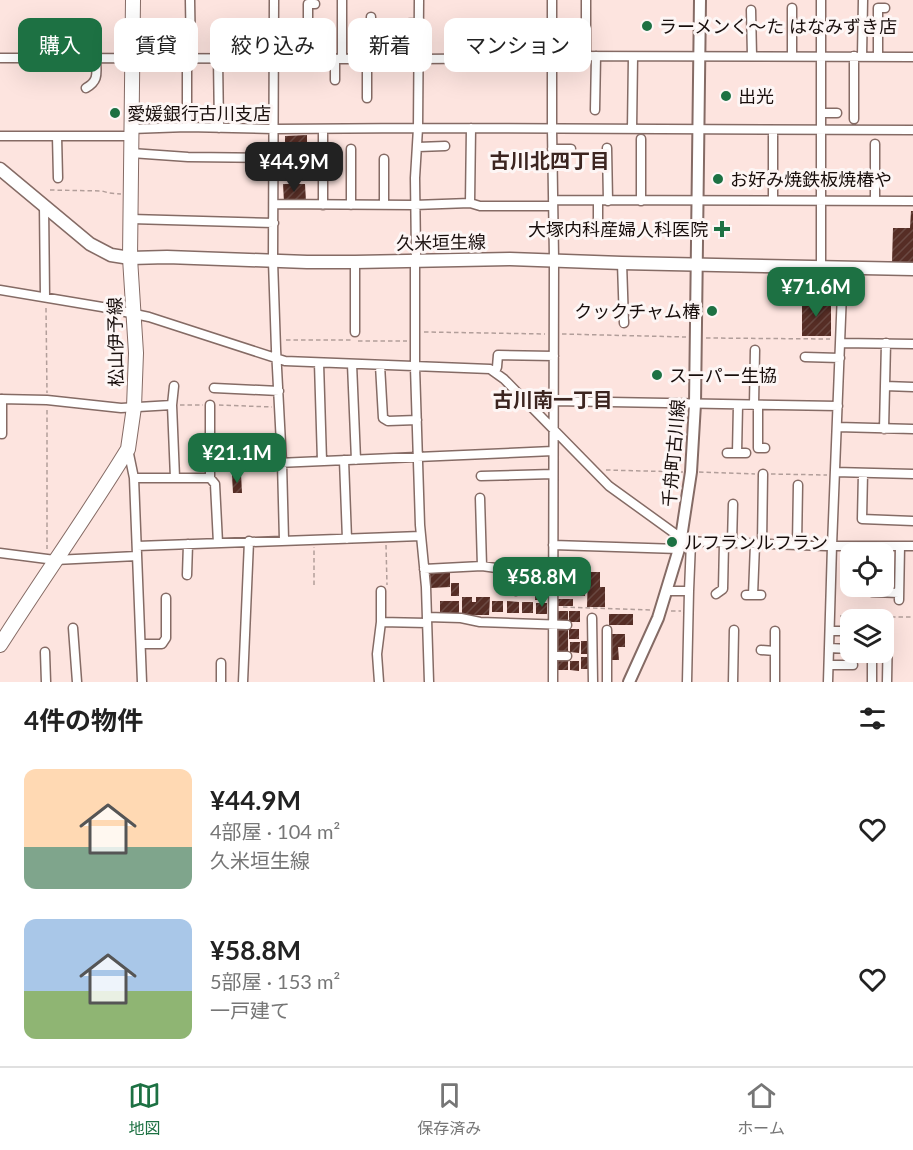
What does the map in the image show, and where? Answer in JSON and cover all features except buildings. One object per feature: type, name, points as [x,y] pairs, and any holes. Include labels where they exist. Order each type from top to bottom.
[{"type":"main road","name":"松山伊予線","points":[[133,0],[133,18]]},
{"type":"main road","name":"松山伊予線","points":[[0,645],[51,559],[100,495],[128,449],[134,407],[136,353],[130,258],[133,72]]},
{"type":"main road","name":"久米垣生線","points":[[0,169],[90,244],[111,255],[130,258],[355,262],[510,259],[913,269]]},
{"type":"street","points":[[190,0],[190,18]]},
{"type":"street","points":[[274,0],[274,18]]},
{"type":"street","points":[[335,80],[342,0]]},
{"type":"street","points":[[418,0],[418,18]]},
{"type":"street","points":[[552,0],[552,18]]},
{"type":"street","points":[[586,0],[588,18]]},
{"type":"street","name":"千舟町古川線","points":[[629,682],[660,610],[683,543],[691,472],[695,404],[700,0]]},
{"type":"street","points":[[820,267],[821,0]]},
{"type":"street","points":[[854,119],[863,0]]},
{"type":"street","points":[[308,18],[308,4],[315,4]]},
{"type":"street","points":[[792,8],[792,56]]},
{"type":"street","points":[[878,56],[878,8],[885,8]]},
{"type":"street","points":[[752,10],[752,56]]},
{"type":"street","points":[[595,110],[591,56],[913,57]]},
{"type":"street","points":[[632,129],[633,57]]},
{"type":"street","points":[[0,58],[18,58]]},
{"type":"street","points":[[338,59],[348,59]]},
{"type":"street","points":[[86,88],[93,84],[96,72]]},
{"type":"street","points":[[187,127],[189,72]]},
{"type":"street","points":[[218,72],[219,128]]},
{"type":"street","points":[[274,72],[273,261],[284,540]]},
{"type":"street","points":[[367,72],[367,98]]},
{"type":"street","points":[[418,72],[418,147],[414,205],[415,366],[429,682]]},
{"type":"street","points":[[552,72],[553,682]]},
{"type":"street","points":[[821,113],[837,113]]},
{"type":"street","points":[[0,136],[131,133],[187,127],[913,130]]},
{"type":"street","points":[[470,203],[471,128]]},
{"type":"street","points":[[323,129],[323,205]]},
{"type":"street","points":[[773,130],[773,200]]},
{"type":"street","points":[[57,136],[58,178]]},
{"type":"street","points":[[641,201],[643,144]]},
{"type":"street","points":[[418,147],[445,146]]},
{"type":"street","points":[[598,226],[603,201],[607,148]]},
{"type":"street","points":[[351,149],[351,205]]},
{"type":"street","points":[[552,149],[571,149]]},
{"type":"street","points":[[875,201],[878,149]]},
{"type":"street","points":[[131,153],[188,157],[274,158]]},
{"type":"street","points":[[384,159],[384,205]]},
{"type":"street","points":[[274,204],[470,203],[480,206],[603,201],[913,201]]},
{"type":"street","points":[[44,205],[46,297]]},
{"type":"street","points":[[131,219],[274,223]]},
{"type":"street","points":[[355,262],[356,332]]},
{"type":"street","points":[[622,262],[624,323]]},
{"type":"street","points":[[828,682],[843,267]]},
{"type":"street","points":[[0,290],[149,317],[277,359],[319,363],[490,369],[553,428],[609,486],[683,543],[689,591],[687,682]]},
{"type":"street","points":[[840,341],[913,344]]},
{"type":"street","points":[[884,429],[886,343]]},
{"type":"street","points":[[755,350],[758,448],[765,448]]},
{"type":"street","points":[[495,372],[498,356],[554,356]]},
{"type":"street","points":[[805,357],[840,358]]},
{"type":"street","points":[[319,363],[322,461]]},
{"type":"street","points":[[351,364],[356,460]]},
{"type":"street","points":[[380,365],[383,418],[388,421],[417,420]]},
{"type":"street","points":[[174,386],[175,478]]},
{"type":"street","points":[[885,386],[913,387]]},
{"type":"street","points":[[214,388],[279,391]]},
{"type":"street","points":[[2,434],[1,399],[47,400],[121,408],[173,405]]},
{"type":"street","points":[[554,401],[838,406]]},
{"type":"street","points":[[210,405],[210,478],[215,484],[218,543]]},
{"type":"street","points":[[737,453],[738,405]]},
{"type":"street","points":[[837,427],[913,429]]},
{"type":"street","points":[[128,449],[134,478],[142,682]]},
{"type":"street","points":[[210,466],[553,452]]},
{"type":"street","points":[[344,460],[347,539]]},
{"type":"street","points":[[863,473],[862,519],[913,521]]},
{"type":"street","points":[[481,476],[553,474]]},
{"type":"street","points":[[753,595],[763,474]]},
{"type":"street","points":[[835,474],[913,474]]},
{"type":"street","points":[[134,478],[210,478]]},
{"type":"street","points":[[797,545],[798,485]]},
{"type":"street","points":[[480,498],[485,516],[482,566]]},
{"type":"street","points":[[716,594],[723,589],[733,504]]},
{"type":"street","points":[[0,553],[51,559],[188,544],[421,536]]},
{"type":"street","points":[[243,682],[249,541]]},
{"type":"street","points":[[553,545],[728,543],[913,546]]},
{"type":"street","points":[[187,575],[188,544]]},
{"type":"street","points":[[894,595],[899,596],[900,546]]},
{"type":"street","points":[[424,569],[482,566],[517,571],[553,571]]},
{"type":"street","points":[[516,591],[517,571]]},
{"type":"street","points":[[379,682],[377,654],[381,622],[381,591]]},
{"type":"street","points":[[666,591],[689,591]]},
{"type":"street","points":[[141,644],[162,644],[166,638],[166,598]]},
{"type":"street","points":[[381,622],[461,618],[480,622],[567,625]]},
{"type":"street","points":[[592,618],[593,682]]},
{"type":"street","points":[[73,628],[76,682]]},
{"type":"street","points":[[607,630],[607,682]]},
{"type":"street","points":[[734,630],[734,682]]},
{"type":"street","points":[[830,630],[840,630]]},
{"type":"street","points":[[775,631],[775,682]]},
{"type":"street","points":[[830,648],[840,648]]},
{"type":"street","points":[[760,650],[775,651]]},
{"type":"street","points":[[45,652],[46,682]]},
{"type":"street","points":[[553,656],[567,656]]},
{"type":"street","points":[[221,663],[221,682]]},
{"type":"street","points":[[872,663],[872,682]]},
{"type":"street","points":[[886,682],[887,663]]},
{"type":"street","points":[[829,664],[853,665]]},
{"type":"path","points":[[50,190],[131,194]]},
{"type":"path","points":[[46,297],[51,559]]},
{"type":"path","points":[[276,339],[554,334],[840,341]]},
{"type":"path","points":[[173,405],[279,407]]},
{"type":"path","points":[[594,470],[835,474]]},
{"type":"path","points":[[381,591],[387,585],[385,538]]},
{"type":"path","points":[[314,540],[314,585]]},
{"type":"path","points":[[553,607],[689,611]]},
{"type":"path","points":[[830,615],[913,617]]},
{"type":"place","name":"ラーメンく～た はなみずき店","points":[[647,26]]},
{"type":"place","name":"出光","points":[[726,96]]},
{"type":"place","name":"愛媛銀行古川支店","points":[[115,113]]},
{"type":"place","name":"お好み焼鉄板焼椿や","points":[[718,179]]},
{"type":"place","name":"大塚内科産婦人科医院","points":[[722,229]]},
{"type":"place","name":"クックチャム椿","points":[[712,311]]},
{"type":"place","name":"スーパー生協","points":[[657,375]]},
{"type":"place","name":"ルフランルフラン","points":[[672,542]]},
{"type":"district","name":"古川北四丁目","points":[[550,160]]},
{"type":"district","name":"古川南一丁目","points":[[553,399]]}]
